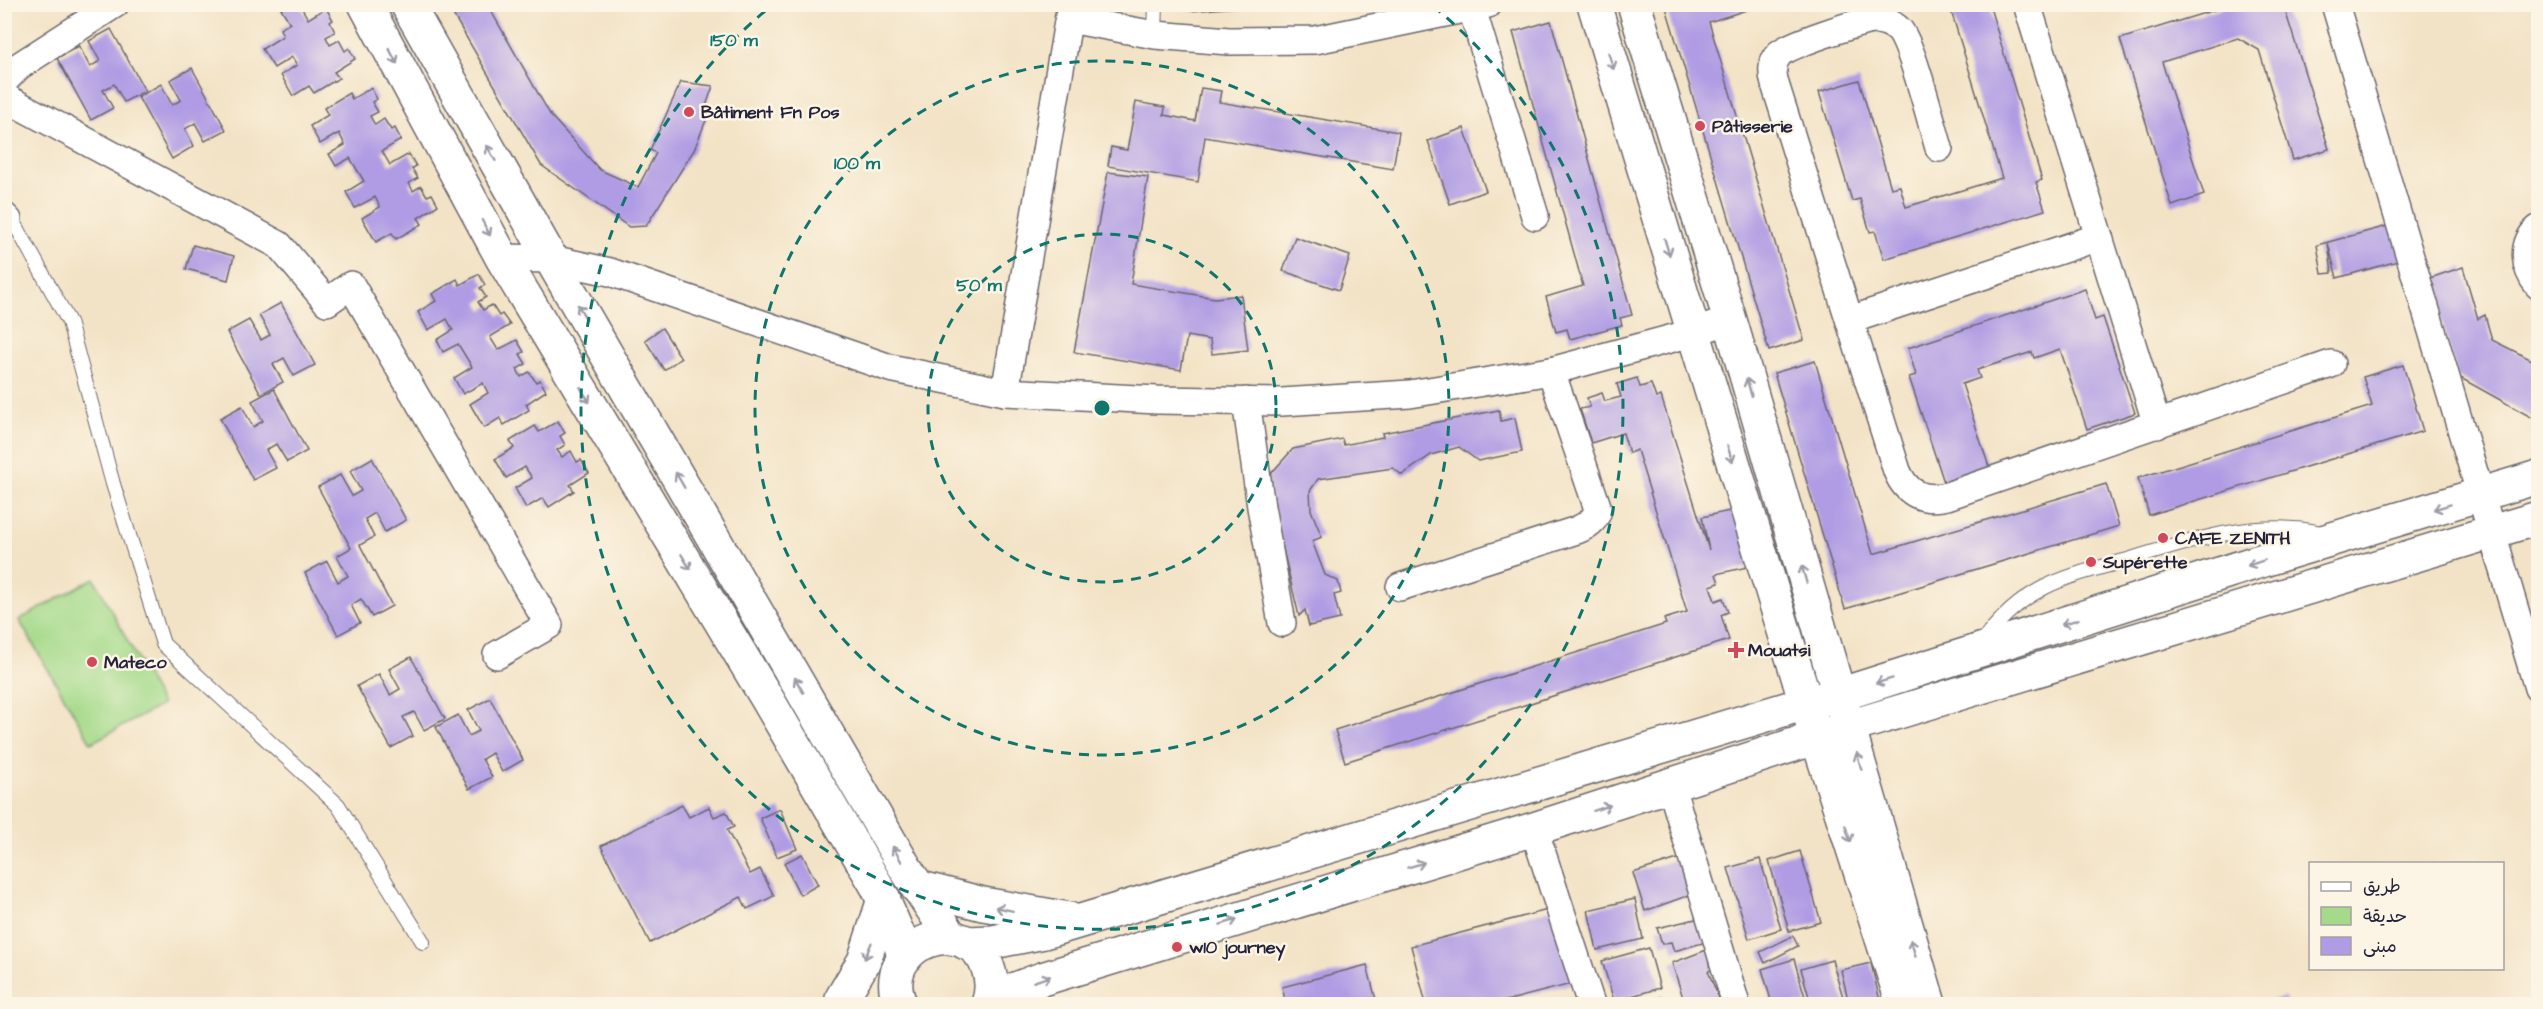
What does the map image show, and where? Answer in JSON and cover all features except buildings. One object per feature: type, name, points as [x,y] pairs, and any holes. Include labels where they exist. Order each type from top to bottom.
[{"type":"main road","points":[[365,4],[502,258],[765,695],[884,900],[898,934],[900,980]]},
{"type":"main road","points":[[406,4],[551,259],[917,886],[959,940],[986,962],[992,988],[988,1003]]},
{"type":"main road","points":[[1594,4],[1806,703],[1903,1005]]},
{"type":"main road","points":[[1634,4],[1730,320],[1929,1005]]},
{"type":"main road","points":[[832,1001],[900,980],[914,948],[926,941],[938,938],[959,940],[1019,938],[1083,920],[1839,695],[2538,477]]},
{"type":"main road","points":[[988,1003],[1005,993],[1042,979],[1534,829],[1818,739],[1849,727],[2538,518]]},
{"type":"main road","points":[[917,886],[1016,911],[1083,920]]},
{"type":"main road","points":[[832,1001],[868,951],[884,900]]},
{"type":"street","points":[[4,81],[19,66],[115,4]]},
{"type":"street","points":[[2027,4],[2157,425]]},
{"type":"street","points":[[2335,4],[2538,688]]},
{"type":"street","points":[[1005,392],[1070,12],[1155,34],[1229,41],[1315,40],[1480,7],[1535,216]]},
{"type":"street","points":[[1939,148],[1908,46],[1899,29],[1891,24],[1882,21],[1863,23],[1785,48],[1774,60],[1772,68],[1775,84],[1902,483],[1911,492],[1922,498],[1935,499],[1947,496],[2331,363]]},
{"type":"street","points":[[4,97],[279,244],[327,302],[351,285],[549,625],[497,655]]},
{"type":"street","points":[[2538,229],[2528,239],[2526,254],[2529,270],[2538,285]]},
{"type":"street","points":[[1850,320],[2099,237]]},
{"type":"street","points":[[502,258],[551,259],[610,272],[890,368],[1005,392],[1157,400],[1282,402],[1410,394],[1551,372],[1692,333],[1730,320]]},
{"type":"street","points":[[1400,587],[1577,530],[1586,526],[1595,517],[1598,509],[1551,372]]},
{"type":"street","points":[[1246,401],[1261,507],[1282,623]]},
{"type":"street","points":[[1671,786],[1736,1005]]},
{"type":"street","points":[[1534,829],[1591,1005]]},
{"type":"lane","points":[[1155,34],[1156,4]]},
{"type":"lane","points":[[6,218],[14,222],[69,322],[113,484],[163,644],[338,805],[423,942]]},
{"type":"lane","points":[[1974,653],[1993,626],[2018,604],[2045,587],[2076,575],[2205,536],[2237,531],[2273,528],[2309,530],[2340,537]]},
{"type":"green space","name":"Mateco","points":[[94,578],[162,705],[91,743],[19,620]]},
{"type":"place","name":"Bâtiment Fn Pos","points":[[689,112]]},
{"type":"place","name":"Pâtisserie","points":[[1700,126]]},
{"type":"place","name":"CAFE ZENITH","points":[[2163,538]]},
{"type":"place","name":"Supérette","points":[[2091,562]]},
{"type":"place","name":"Mouatsi","points":[[1736,650]]},
{"type":"place","name":"Mateco","points":[[92,662]]},
{"type":"place","name":"w10 journey","points":[[1177,947]]}]
